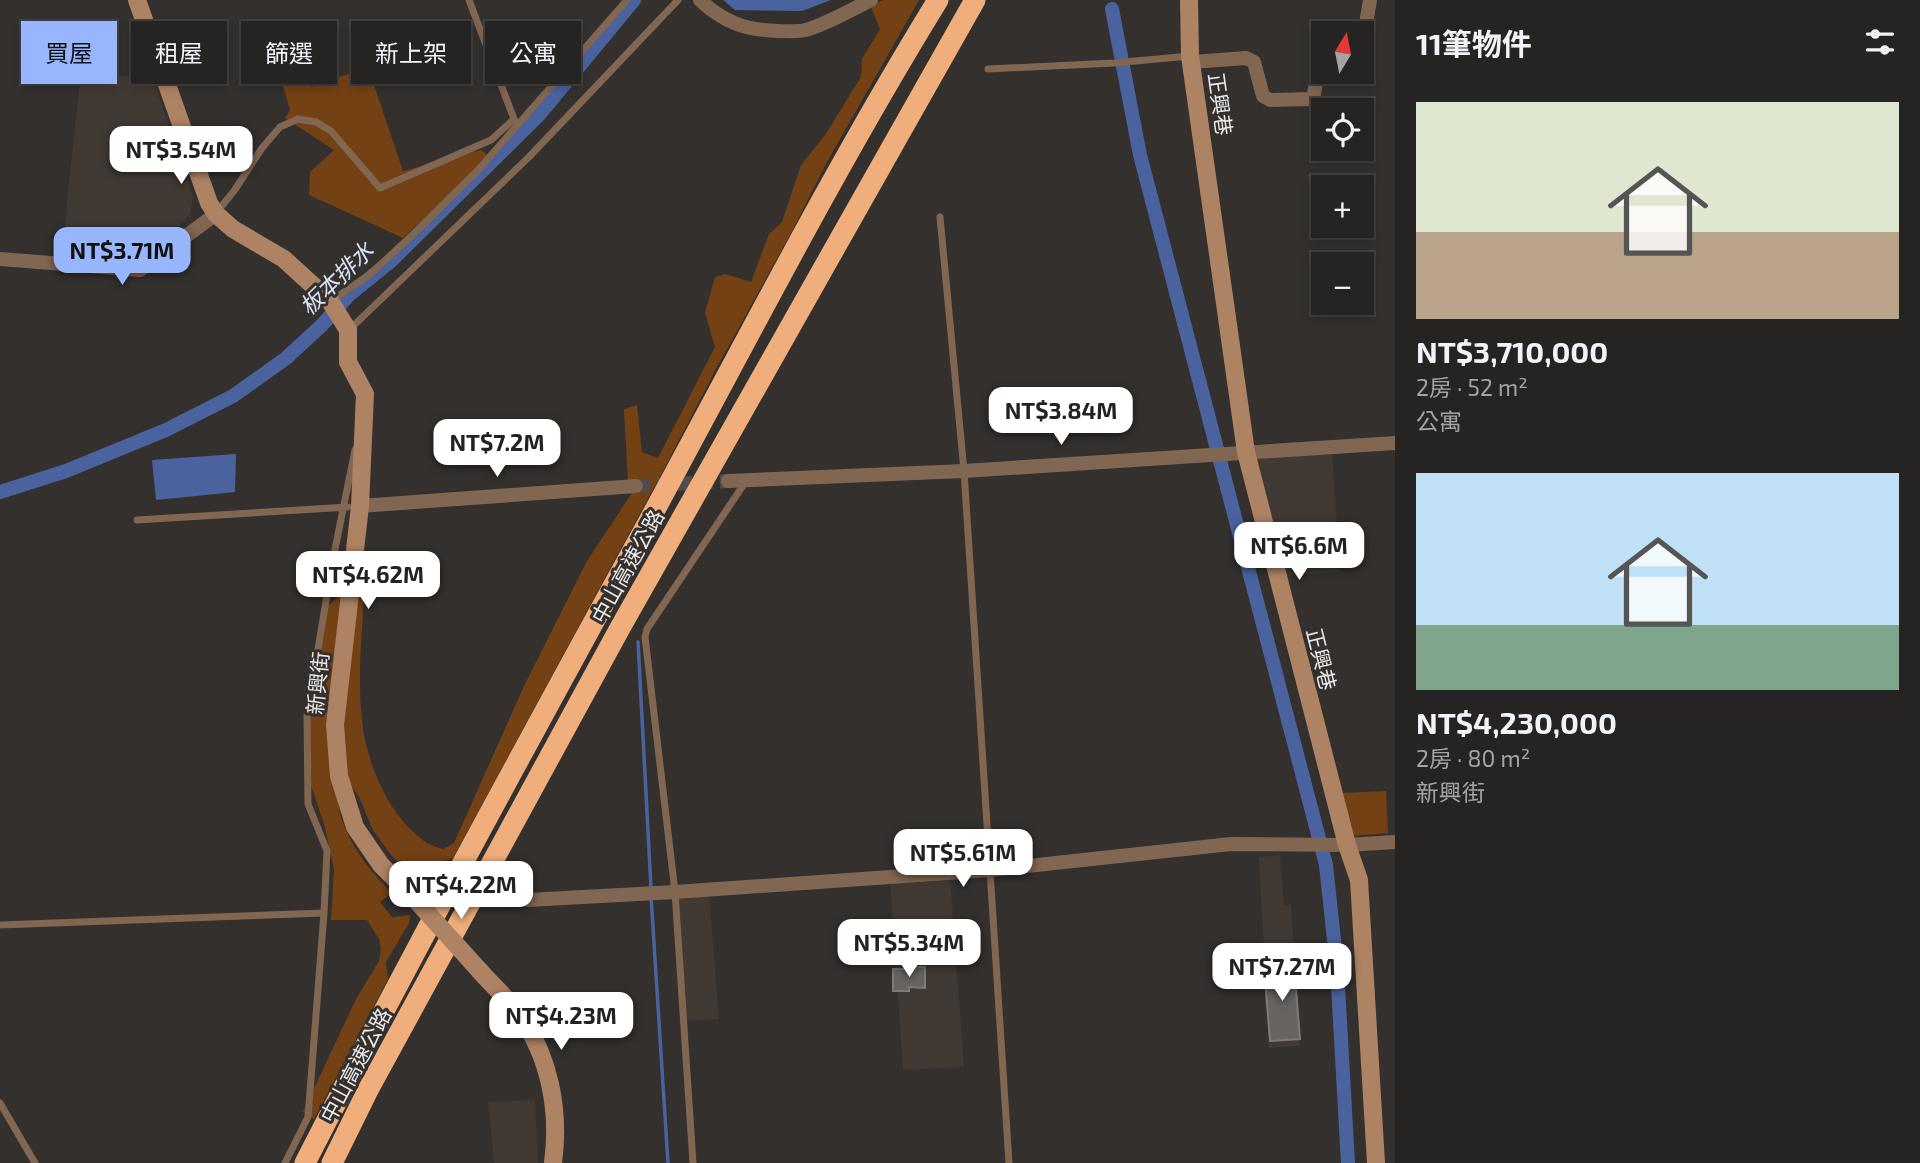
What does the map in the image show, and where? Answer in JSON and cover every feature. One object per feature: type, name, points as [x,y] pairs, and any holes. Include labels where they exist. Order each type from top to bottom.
[{"type":"highway","name":"中山高速公路","points":[[305,1163],[381,1014],[754,328],[888,82],[938,0]]},
{"type":"highway","name":"中山高速公路","points":[[332,1163],[381,1066],[620,628],[975,0]]},
{"type":"street","points":[[137,0],[205,196],[216,214],[233,229],[285,259],[330,302],[348,330]]},
{"type":"street","points":[[699,0],[718,15],[748,28],[794,31],[815,26],[871,0]]},
{"type":"street","name":"正興巷","points":[[1189,0],[1191,59],[1245,452],[1347,845],[1359,880],[1376,1163]]},
{"type":"street","points":[[1366,21],[1370,0]]},
{"type":"street","points":[[1191,59],[1246,58],[1254,62],[1263,96],[1270,100],[1313,99],[1316,84]]},
{"type":"street","points":[[0,259],[140,270],[216,214]]},
{"type":"street","name":"新興街","points":[[348,330],[348,362],[365,394],[352,507],[335,725],[339,776],[355,827],[382,865],[519,1014],[542,1055],[550,1080],[554,1107],[553,1163]]},
{"type":"street","points":[[728,481],[964,471],[1395,443]]},
{"type":"street","points":[[352,507],[636,486]]},
{"type":"street","points":[[528,900],[990,870],[1231,844],[1347,845],[1395,842]]},
{"type":"lane","points":[[216,214],[280,127],[298,119],[316,122],[331,131],[380,188],[491,140],[514,118],[469,0]]},
{"type":"lane","points":[[330,302],[369,275],[478,170],[626,0]]},
{"type":"lane","points":[[348,330],[529,157],[678,0]]},
{"type":"lane","points":[[988,69],[1191,59]]},
{"type":"lane","points":[[491,140],[494,149]]},
{"type":"lane","points":[[940,217],[964,471],[1009,1163]]},
{"type":"lane","points":[[692,1163],[675,892],[645,637],[647,629],[746,480]]},
{"type":"lane","points":[[137,520],[352,507],[333,559],[307,715],[308,804],[327,851],[324,913],[308,1117],[285,1163]]},
{"type":"lane","points":[[0,925],[324,913]]},
{"type":"lane","points":[[0,1103],[35,1163]]},
{"type":"shaded area","points":[[883,0],[919,0],[827,162],[453,858],[440,863],[430,878],[401,865],[373,830],[359,797],[349,783],[345,765],[342,728],[359,565],[365,577],[360,672],[361,710],[366,745],[376,776],[391,805],[424,841],[443,849],[454,843],[524,686],[587,561],[636,487],[628,483],[624,409],[637,405],[642,452],[658,458],[715,347],[705,313],[715,277],[725,274],[751,282],[769,234],[782,222],[801,165],[825,135],[861,77],[862,59],[880,29],[871,7]]},
{"type":"shaded area","points":[[351,73],[351,84],[374,84],[403,171],[481,150],[491,158],[403,238],[309,195],[310,172],[334,150],[285,118],[290,110],[283,84],[310,84],[311,87],[337,84],[337,78]]},
{"type":"shaded area","points":[[117,75],[131,77],[131,84],[155,84],[193,196],[190,214],[145,261],[127,268],[63,262],[80,84],[117,84]]},
{"type":"shaded area","points":[[1332,451],[1340,572],[1284,576],[1256,457]]},
{"type":"shaded area","points":[[343,591],[335,789],[342,819],[352,843],[370,869],[392,893],[380,902],[392,917],[410,915],[409,923],[386,962],[388,979],[314,1119],[303,1112],[356,999],[379,961],[381,949],[379,939],[367,920],[331,920],[334,870],[325,827],[311,785],[305,730],[328,606]]},
{"type":"shaded area","points":[[1386,791],[1388,833],[1353,836],[1340,793]]},
{"type":"shaded area","points":[[1280,855],[1284,905],[1291,904],[1300,1046],[1269,1048],[1259,857]]},
{"type":"shaded area","points":[[950,876],[964,1067],[903,1070],[890,880]]},
{"type":"shaded area","points":[[709,892],[719,1019],[684,1021],[676,895]]},
{"type":"shaded area","points":[[535,1100],[538,1163],[494,1163],[488,1102]]},
{"type":"water","points":[[723,0],[831,0],[802,11],[735,10]]},
{"type":"water","points":[[236,454],[235,492],[156,500],[152,460]]},
{"type":"building","points":[[1294,964],[1300,1039],[1270,1041],[1264,967]]},
{"type":"building","points":[[925,967],[925,988],[909,987],[909,991],[893,991],[893,969]]},
{"type":"waterway","name":"板本排水","points":[[0,492],[66,471],[166,430],[233,396],[285,359],[322,325],[349,295],[391,261],[539,115],[634,0]]},
{"type":"waterway","points":[[1112,9],[1140,155],[1326,865],[1337,968],[1348,1163]]},
{"type":"waterway","points":[[638,642],[651,888]]},
{"type":"waterway","points":[[651,896],[668,1163]]},
{"type":"tunnel","points":[[636,486],[728,481]]}]
